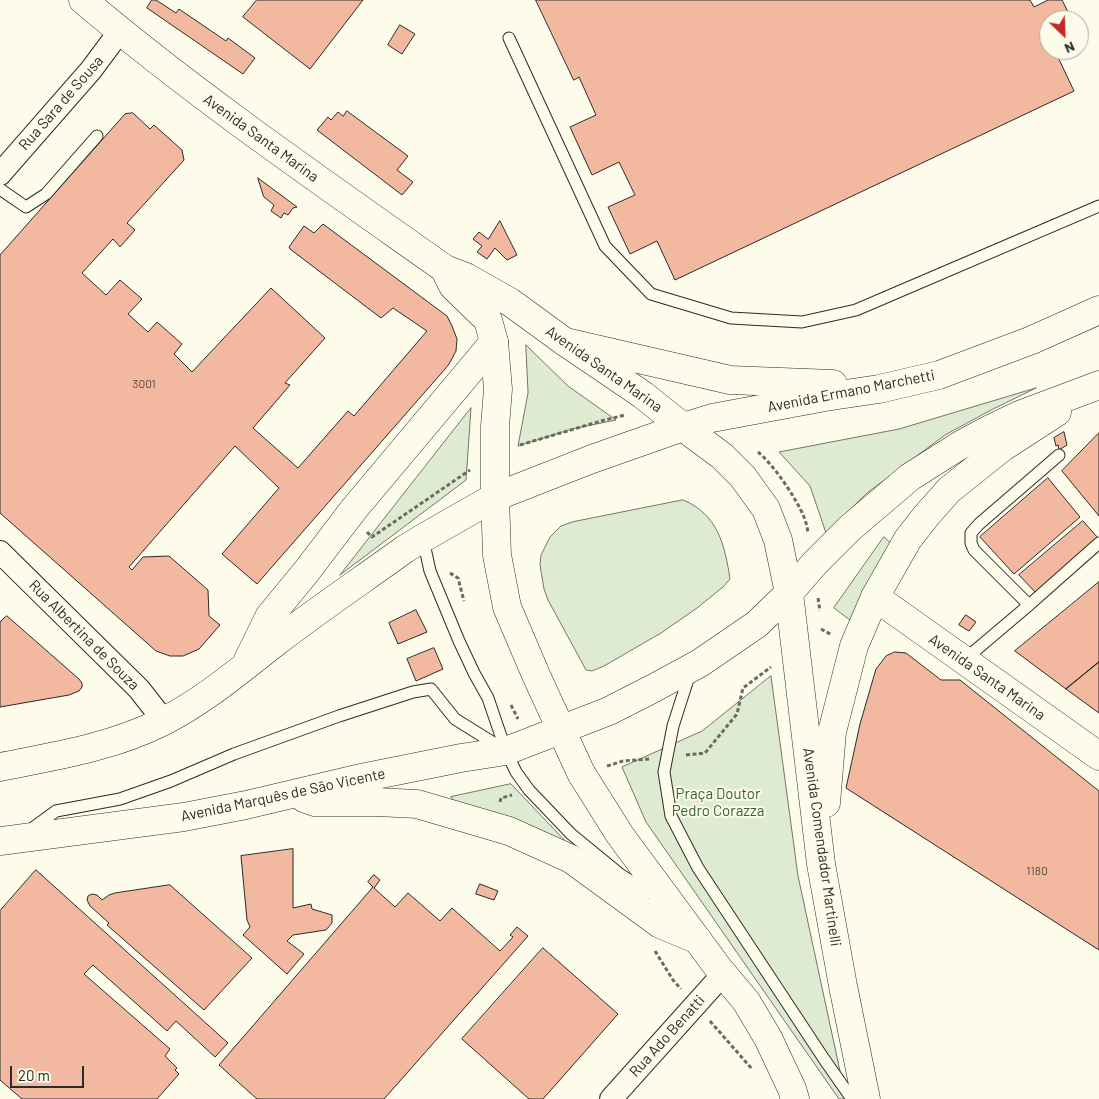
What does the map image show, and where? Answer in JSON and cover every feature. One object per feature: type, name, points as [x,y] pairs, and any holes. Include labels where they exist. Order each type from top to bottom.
[{"type":"main road","name":"Avenida Santa Marina","points":[[83,0],[120,31],[260,139],[444,269],[466,276],[510,302],[643,395],[683,428]]},
{"type":"main road","name":"Avenida Santa Marina","points":[[444,269],[453,286],[488,320],[494,342],[498,389],[495,426],[495,497]]},
{"type":"main road","name":"Avenida Ermano Marchetti","points":[[683,428],[722,417],[825,397],[879,389],[939,375],[1032,340],[1099,310]]},
{"type":"main road","points":[[245,667],[269,617],[354,509],[494,342]]},
{"type":"main road","points":[[565,342],[730,380],[839,384],[879,389]]},
{"type":"main road","points":[[561,728],[609,711],[654,688],[692,667],[757,624],[850,528],[910,477],[962,444],[998,425],[1019,415],[1098,386]]},
{"type":"main road","points":[[822,864],[832,732],[854,646],[875,597],[908,539],[949,490],[1003,447],[1098,386]]},
{"type":"main road","points":[[0,767],[82,750],[122,739],[164,721],[200,700],[277,642],[423,538],[495,497],[592,459],[683,428],[722,456],[743,477],[766,509],[778,540],[789,593]]},
{"type":"main road","points":[[495,497],[497,555],[507,607],[536,676],[581,773],[620,836],[719,969],[746,1001],[768,1038],[795,1099]]},
{"type":"main road","name":"Avenida Comendador Martinelli","points":[[789,593],[822,864],[843,986],[866,1099]]},
{"type":"main road","name":"Avenida Santa Marina","points":[[875,597],[1099,756]]},
{"type":"main road","name":"Avenida Marquês de São Vicente","points":[[8,841],[184,817],[246,805],[293,793],[432,764],[506,751],[561,728]]},
{"type":"main road","points":[[293,793],[315,802],[417,804],[509,831],[571,859],[660,924],[698,940]]},
{"type":"street","name":"Rua Sara de Sousa","points":[[0,174],[91,70],[120,31]]},
{"type":"street","name":"Rua Albertina de Souza","points":[[0,552],[139,689],[164,721]]},
{"type":"street","name":"Rua Ado Benatti","points":[[611,1099],[724,973]]},
{"type":"lane","points":[[509,38],[605,246],[652,294],[731,318],[802,322],[856,310],[1099,206]]},
{"type":"lane","points":[[0,190],[26,207],[46,194],[96,136]]},
{"type":"lane","points":[[1029,604],[974,550],[971,543],[971,533],[1059,455]]},
{"type":"lane","points":[[423,538],[430,570],[460,642],[488,698],[506,751],[516,772],[529,790],[571,834],[622,875],[674,909]]},
{"type":"lane","points":[[964,660],[1099,543]]},
{"type":"lane","points":[[692,667],[673,726],[664,772],[671,816],[698,868],[852,1099]]},
{"type":"lane","points":[[8,841],[56,811],[120,799],[243,750],[413,692],[431,689],[455,719],[506,751]]},
{"type":"path","points":[[516,446],[601,421]]},
{"type":"path","points":[[372,537],[466,472]]},
{"type":"path","points":[[458,578],[464,602]]},
{"type":"path","points":[[581,773],[623,761],[705,753],[737,714],[743,688]]},
{"type":"path","points":[[509,700],[518,718]]},
{"type":"green space","points":[[526,345],[568,386],[616,420],[572,429],[518,446],[528,393]]},
{"type":"green space","points":[[1036,388],[945,435],[867,493],[826,533],[810,486],[779,452],[899,429]]},
{"type":"green space","points":[[471,408],[466,480],[340,575]]},
{"type":"green space","points":[[683,500],[695,506],[704,514],[718,532],[730,579],[697,608],[661,633],[604,666],[592,671],[586,670],[548,600],[544,589],[540,565],[541,555],[550,537],[561,526],[572,522]]},
{"type":"green space","points":[[884,537],[893,545],[850,620],[834,608]]},
{"type":"green space","name":"Praça Doutor Pedro Corazza","points":[[771,676],[798,876],[846,1099],[839,1099],[646,822],[622,767],[702,731]]},
{"type":"green space","points":[[511,784],[571,847],[458,807],[451,797]]},
{"type":"building","points":[[152,0],[156,0],[176,13],[179,9],[226,41],[228,38],[255,58],[243,74],[147,8]]},
{"type":"building","points":[[257,0],[363,0],[310,69],[243,17]]},
{"type":"building","points":[[536,0],[1030,0],[1034,7],[1048,0],[1062,0],[1067,10],[1039,10],[1039,60],[1059,60],[1074,91],[675,280],[657,241],[630,254],[608,207],[635,195],[619,162],[592,175],[570,127],[596,115],[579,77],[574,80]]},
{"type":"building","points":[[400,25],[415,34],[402,54],[388,45]]},
{"type":"building","points":[[347,111],[408,156],[397,170],[413,182],[402,195],[317,130],[328,117],[331,120],[338,112],[343,116]]},
{"type":"building","points":[[133,113],[150,129],[154,125],[182,150],[184,160],[127,223],[135,230],[120,247],[113,239],[82,273],[106,295],[120,280],[142,299],[128,314],[148,332],[157,322],[182,344],[174,354],[192,372],[271,288],[325,338],[285,383],[290,385],[253,428],[298,468],[348,411],[354,416],[427,331],[393,308],[381,318],[290,249],[289,247],[304,226],[314,233],[323,224],[447,316],[457,339],[456,351],[445,369],[257,584],[222,554],[279,488],[235,446],[129,567],[132,570],[143,557],[169,556],[208,590],[209,616],[220,625],[199,649],[183,656],[170,656],[156,651],[0,513],[0,255],[125,114]]},
{"type":"building","points":[[258,178],[297,207],[293,208],[288,215],[284,213],[281,218],[271,211],[274,205],[264,197]]},
{"type":"building","points":[[500,221],[517,255],[507,260],[495,248],[487,259],[477,252],[482,246],[473,239],[479,232],[488,239]]},
{"type":"building","points":[[1064,432],[1067,445],[1059,450],[1054,438]]},
{"type":"building","points":[[1099,433],[1099,516],[1062,471]]},
{"type":"building","points":[[1048,478],[1080,517],[1014,574],[980,537]]},
{"type":"building","points":[[1083,521],[1098,538],[1037,594],[1019,575]]},
{"type":"building","points":[[1099,582],[1099,662],[1066,689],[1015,651]]},
{"type":"building","points":[[416,610],[427,632],[398,644],[389,623]]},
{"type":"building","points":[[966,615],[976,622],[969,631],[959,625]]},
{"type":"building","points":[[7,616],[79,679],[82,687],[79,691],[69,695],[0,707],[0,622]]},
{"type":"building","points":[[434,648],[443,669],[416,681],[407,659]]},
{"type":"building","points":[[895,652],[906,653],[941,680],[960,680],[1099,791],[1099,950],[846,788],[860,724],[876,669],[886,656]]},
{"type":"building","points":[[1099,662],[1099,713],[1066,689]]},
{"type":"building","points":[[293,849],[293,908],[311,904],[312,909],[332,915],[332,923],[326,930],[293,935],[287,941],[304,954],[287,974],[243,935],[250,927],[247,920],[241,856]]},
{"type":"building","points":[[36,870],[228,1043],[215,1057],[176,1021],[167,1031],[93,965],[84,974],[170,1049],[165,1056],[177,1068],[175,1070],[179,1074],[157,1099],[22,1099],[0,1080],[0,911]]},
{"type":"building","points":[[374,875],[380,880],[374,888],[395,907],[408,893],[440,921],[452,908],[500,951],[513,937],[510,935],[517,927],[528,936],[384,1099],[257,1099],[219,1065],[373,887],[368,882]]},
{"type":"building","points":[[480,884],[498,891],[494,900],[476,894]]},
{"type":"building","points":[[170,885],[252,958],[204,1010],[107,925],[109,923],[90,906],[87,900],[88,896],[92,894],[97,895],[102,900],[115,893]]},
{"type":"building","points":[[543,948],[618,1014],[543,1099],[529,1099],[462,1039]]}]
